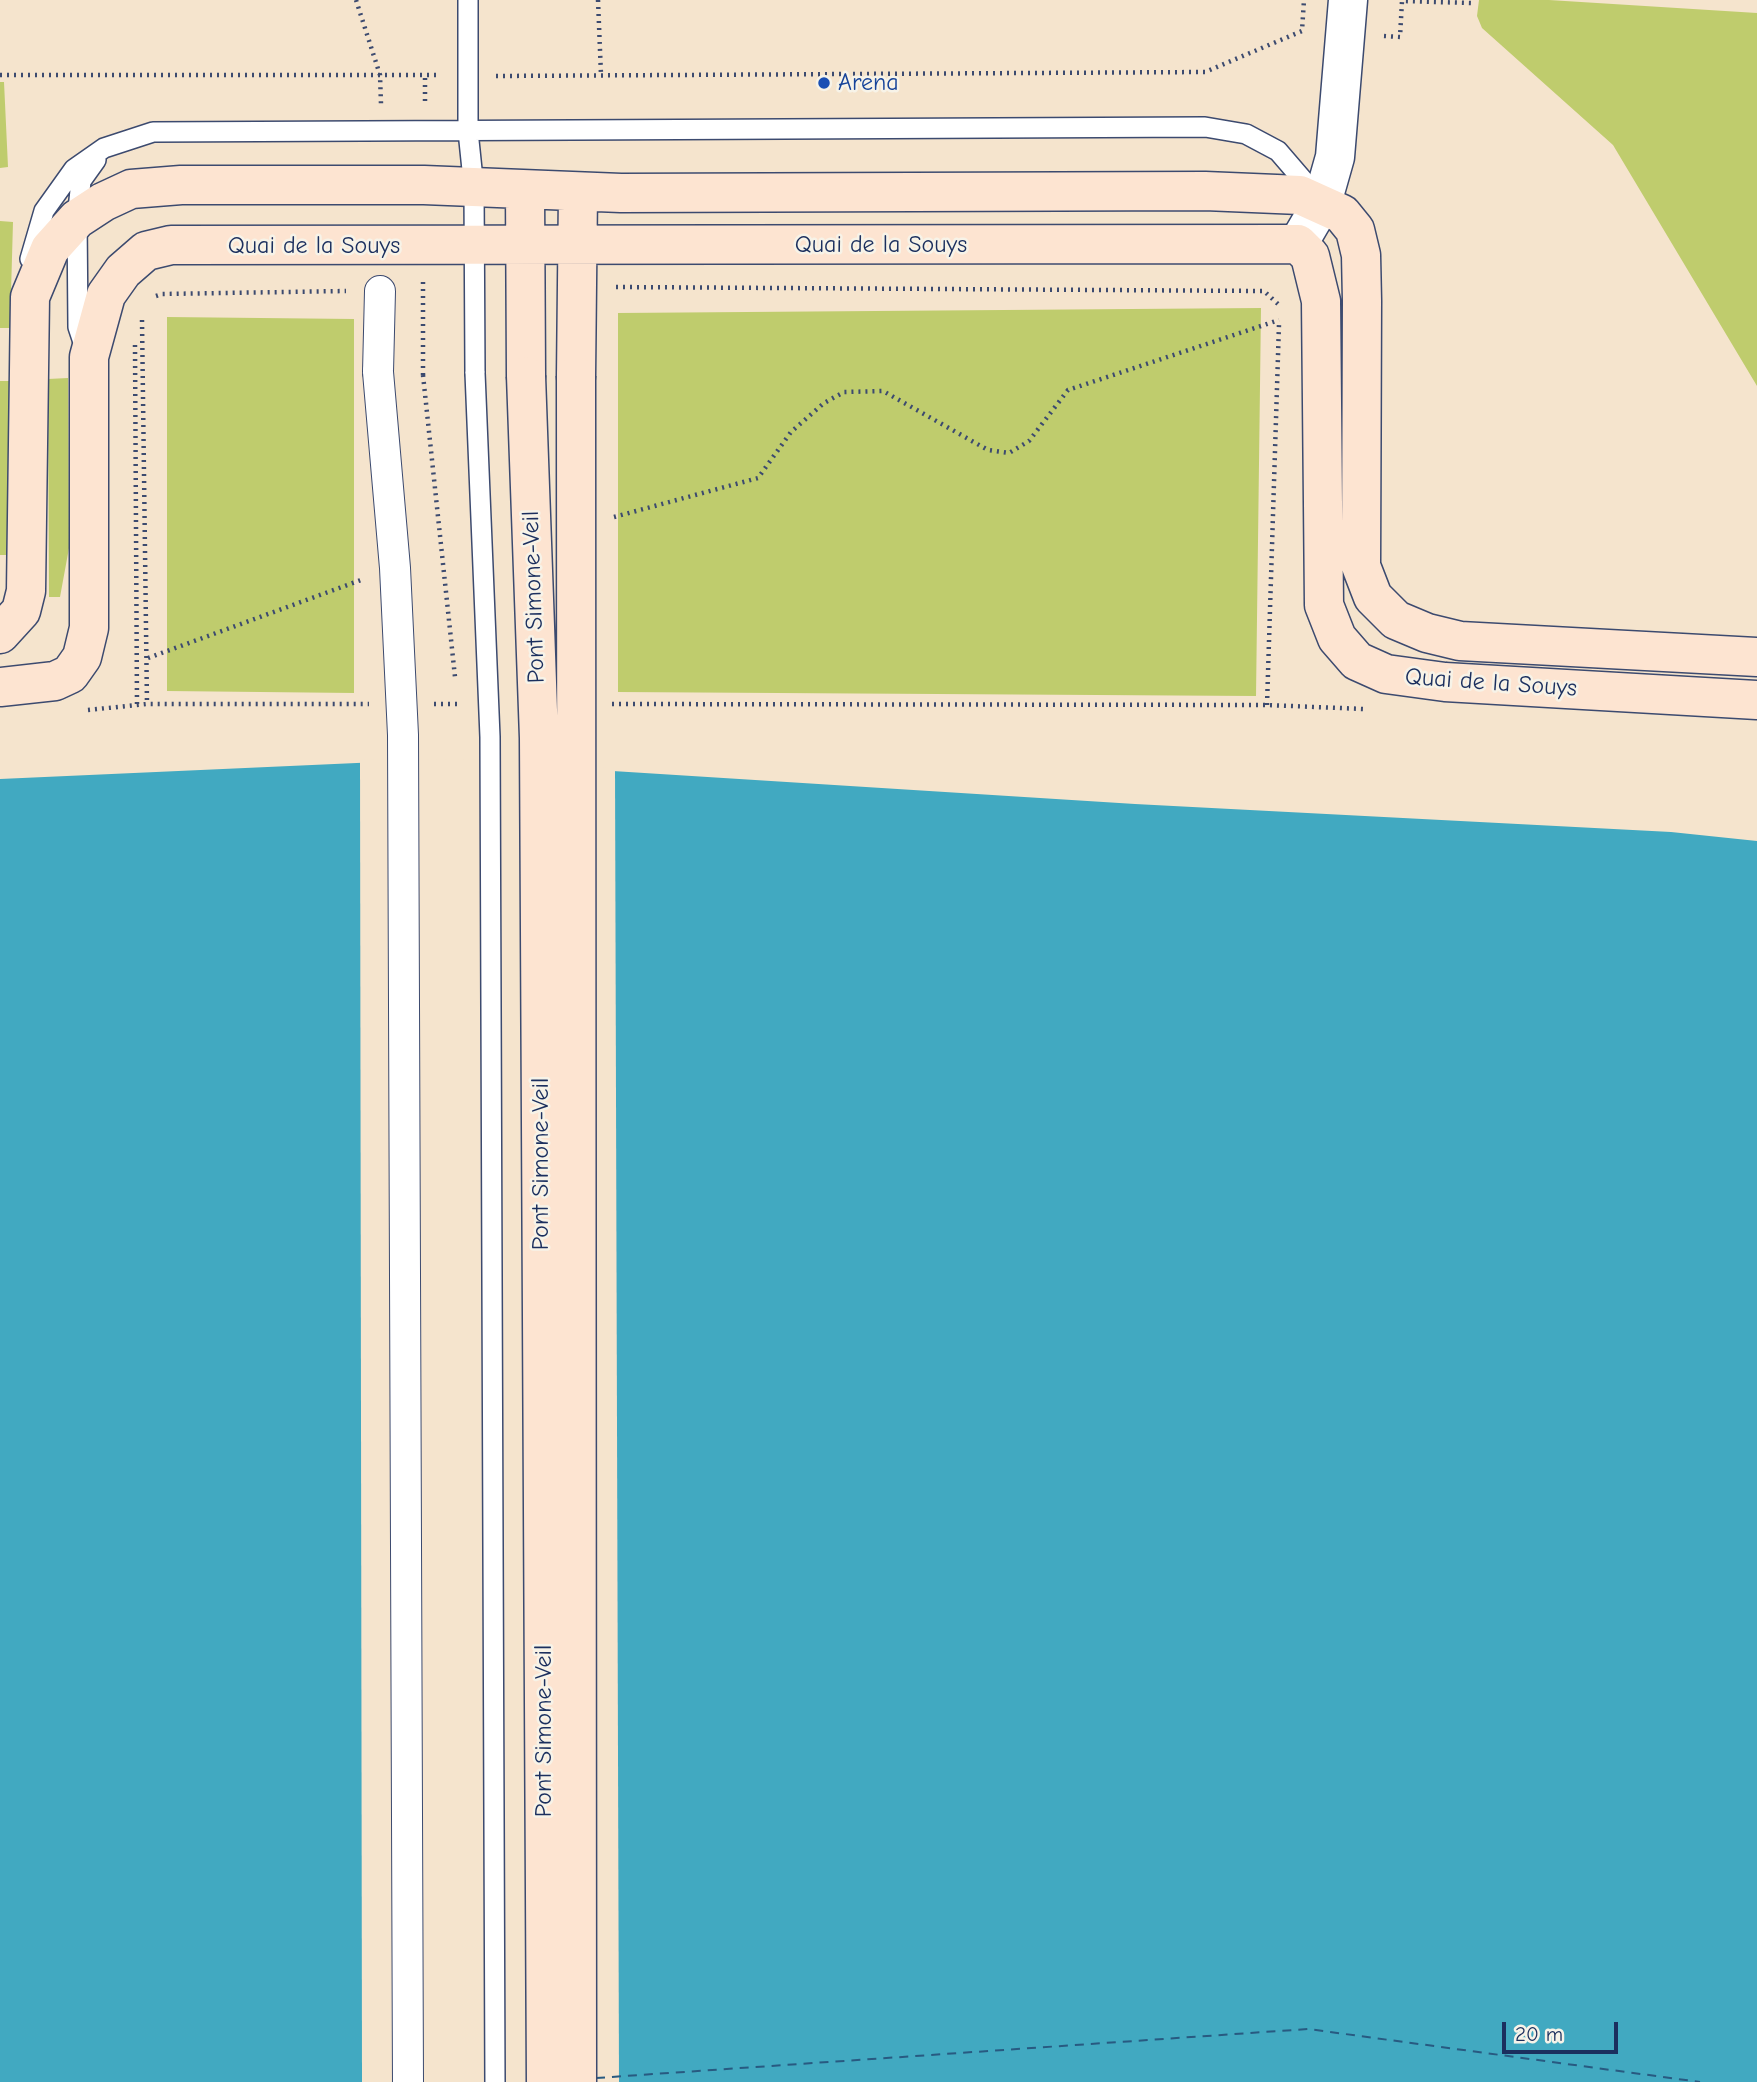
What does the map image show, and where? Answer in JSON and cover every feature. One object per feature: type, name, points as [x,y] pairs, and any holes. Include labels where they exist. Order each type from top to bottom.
[{"type":"main road","name":"Quai de la Souys","points":[[0,634],[21,611],[26,591],[30,297],[50,249],[77,219],[103,202],[131,189],[424,185],[578,192],[1205,191],[1300,195],[1342,214],[1354,230],[1361,255],[1361,566],[1373,597],[1396,620],[1427,634],[1460,641],[1757,657]]},
{"type":"main road","name":"Pont Simone-Veil","points":[[525,191],[526,376],[539,738],[546,2082]]},
{"type":"main road","name":"Pont Simone-Veil","points":[[577,2082],[578,192]]},
{"type":"main road","name":"Quai de la Souys","points":[[0,687],[55,681],[70,674],[82,657],[89,628],[89,357],[106,295],[122,271],[146,251],[171,246],[1298,244],[1310,256],[1321,301],[1324,605],[1337,638],[1357,661],[1386,674],[1445,682],[1757,700]]},
{"type":"street","points":[[1298,244],[1322,203],[1335,158],[1347,17]]},
{"type":"street","points":[[380,291],[378,372],[395,568],[403,735],[408,2082]]},
{"type":"lane","name":"Pont Simone-Veil","points":[[468,0],[468,131],[474,189],[475,373],[490,737],[495,2082]]},
{"type":"lane","points":[[30,297],[30,260],[44,211],[74,169],[104,148],[153,132],[1205,127],[1246,134],[1278,151],[1322,203]]},
{"type":"lane","points":[[89,357],[78,327],[77,219],[81,181],[104,148]]},
{"type":"path","points":[[356,0],[380,75],[381,105]]},
{"type":"path","points":[[598,0],[601,75]]},
{"type":"path","points":[[1302,32],[1304,0]]},
{"type":"path","points":[[468,75],[1205,72],[1302,32],[1347,17],[1399,37],[1402,1],[1471,3],[1471,0]]},
{"type":"path","points":[[0,75],[425,74]]},
{"type":"path","points":[[423,276],[423,375]]},
{"type":"path","points":[[604,288],[1264,291],[1279,302],[1267,705],[606,704]]},
{"type":"path","points":[[148,300],[162,294],[380,291]]},
{"type":"path","points":[[142,314],[147,704]]},
{"type":"path","points":[[134,316],[137,705],[383,704]]},
{"type":"path","points":[[603,520],[758,478],[790,432],[824,403],[844,392],[883,391],[988,450],[1009,453],[1030,441],[1068,390],[1279,320]]},
{"type":"path","points":[[148,658],[395,568]]},
{"type":"path","points":[[425,704],[467,704]]},
{"type":"green space","points":[[1479,0],[1549,0],[1757,13],[1757,386],[1613,145],[1482,28],[1477,16]]},
{"type":"green space","points":[[0,82],[4,82],[8,167],[0,168]]},
{"type":"green space","points":[[0,221],[13,222],[10,328],[0,328]]},
{"type":"green space","points":[[1261,308],[1256,696],[618,692],[618,313]]},
{"type":"green space","points":[[167,317],[354,319],[354,693],[167,691]]},
{"type":"green space","points":[[68,378],[69,548],[60,597],[49,597],[48,379]]},
{"type":"green space","points":[[0,381],[10,381],[9,555],[0,555]]},
{"type":"water","points":[[379,762],[486,763],[1135,804],[1671,832],[1757,841],[1757,2082],[0,2082],[0,779]]},
{"type":"pier","points":[[360,759],[486,760],[615,768],[619,2082],[362,2082]]},
{"type":"ferry route","points":[[596,2078],[1308,2029],[1700,2082]]},
{"type":"place","name":"Arena","points":[[824,83]]}]
